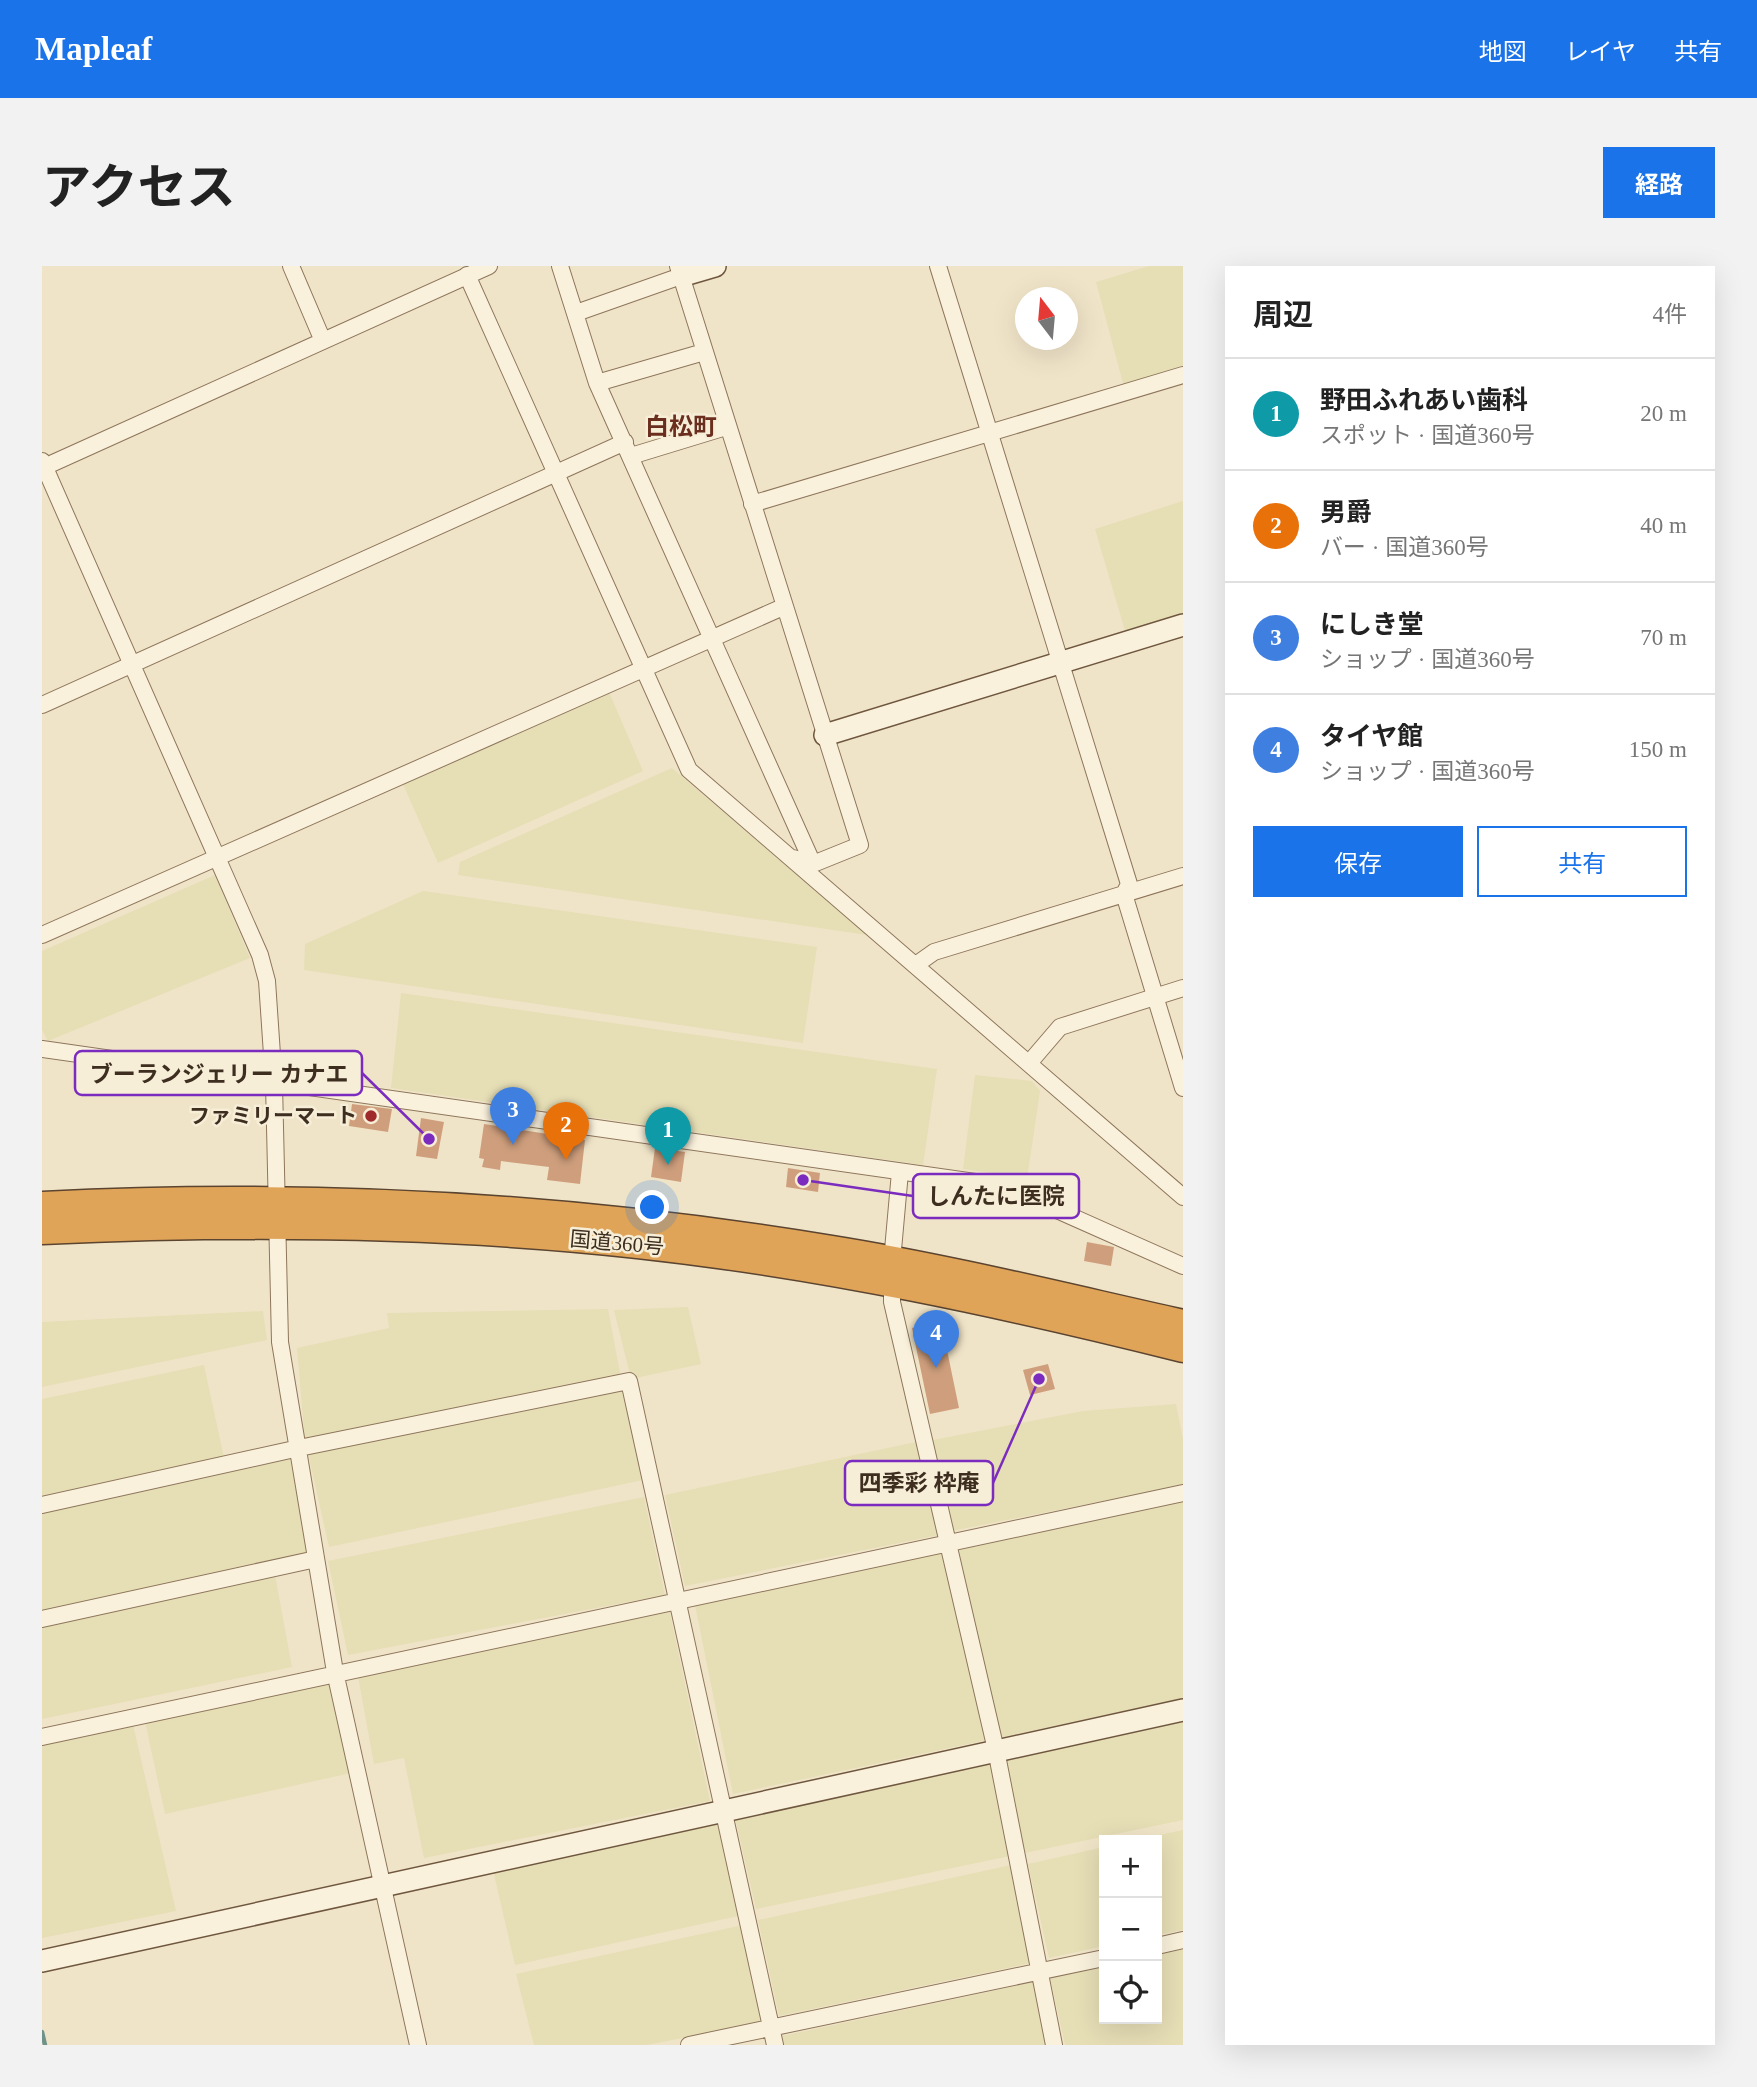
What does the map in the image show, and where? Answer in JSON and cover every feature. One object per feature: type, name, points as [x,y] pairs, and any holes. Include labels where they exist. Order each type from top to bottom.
[{"type":"highway","name":"国道360号","points":[[42,1206],[277,1211],[452,1207],[649,1225],[892,1272],[1183,1348]]},
{"type":"highway","name":"国道360号","points":[[42,1230],[277,1211]]},
{"type":"highway","name":"国道360号","points":[[892,1272],[975,1276],[1183,1324]]},
{"type":"street","points":[[291,266],[323,341]]},
{"type":"street","points":[[418,2045],[335,1672],[280,1342],[274,1084],[267,981],[260,955],[43,465],[489,266]]},
{"type":"street","points":[[560,266],[597,383],[813,864]]},
{"type":"street","points":[[576,313],[680,271],[715,266]]},
{"type":"street","points":[[938,266],[1129,884],[1124,894],[1183,1088]]},
{"type":"street","points":[[680,271],[726,426],[860,845],[813,864],[787,856]]},
{"type":"street","points":[[467,275],[689,770],[1183,1196]]},
{"type":"street","points":[[597,383],[704,352]]},
{"type":"street","points":[[752,505],[1183,375]]},
{"type":"street","points":[[42,705],[554,474],[628,449],[726,426]]},
{"type":"street","points":[[42,935],[217,860],[783,607]]},
{"type":"street","points":[[825,735],[1183,625]]},
{"type":"street","points":[[917,964],[933,952],[1183,876]]},
{"type":"street","points":[[1030,1062],[1060,1027],[1183,988]]},
{"type":"street","points":[[42,1049],[1003,1186],[1183,1266]]},
{"type":"street","points":[[900,1172],[892,1301],[996,1750],[1054,2045]]},
{"type":"street","points":[[42,1505],[299,1448],[629,1381],[674,1600],[775,2045]]},
{"type":"street","points":[[42,1737],[335,1672],[1183,1493]]},
{"type":"street","points":[[42,1619],[316,1559]]},
{"type":"street","points":[[42,1961],[722,1814],[996,1750],[1183,1710]]},
{"type":"street","points":[[1162,1945],[1183,1940]]},
{"type":"street","points":[[689,2045],[1039,1974],[1099,1959]]},
{"type":"shaded area","points":[[1149,266],[1183,266],[1183,369],[1124,387],[1096,282]]},
{"type":"shaded area","points":[[1183,501],[1183,616],[1126,634],[1095,529]]},
{"type":"shaded area","points":[[609,692],[643,771],[438,863],[402,782]]},
{"type":"shaded area","points":[[672,768],[867,935],[458,875],[460,862]]},
{"type":"shaded area","points":[[215,875],[250,958],[48,1041],[42,1030],[42,951]]},
{"type":"shaded area","points":[[423,891],[817,947],[803,1043],[304,970],[305,944]]},
{"type":"shaded area","points":[[401,993],[937,1069],[923,1165],[391,1088]]},
{"type":"shaded area","points":[[975,1075],[1032,1081],[1040,1091],[1026,1186],[998,1174],[963,1169]]},
{"type":"shaded area","points":[[688,1307],[701,1364],[631,1379],[614,1310]]},
{"type":"shaded area","points":[[608,1309],[621,1378],[305,1442],[297,1348],[389,1328],[387,1313]]},
{"type":"shaded area","points":[[263,1311],[267,1340],[42,1387],[42,1322]]},
{"type":"shaded area","points":[[204,1365],[224,1458],[42,1496],[42,1399]]},
{"type":"shaded area","points":[[621,1388],[643,1480],[329,1547],[308,1453]]},
{"type":"shaded area","points":[[1176,1404],[1183,1439],[1183,1485],[952,1531],[933,1440],[1083,1411]]},
{"type":"shaded area","points":[[916,1442],[939,1535],[685,1586],[665,1495]]},
{"type":"shaded area","points":[[290,1459],[310,1552],[42,1610],[42,1513]]},
{"type":"shaded area","points":[[644,1497],[665,1595],[348,1655],[328,1561]]},
{"type":"shaded area","points":[[1183,1498],[1183,1698],[998,1738],[957,1548]]},
{"type":"shaded area","points":[[942,1551],[987,1740],[733,1794],[695,1605]]},
{"type":"shaded area","points":[[275,1575],[292,1667],[42,1719],[42,1625]]},
{"type":"shaded area","points":[[669,1609],[710,1801],[424,1858],[404,1758],[374,1764],[357,1671]]},
{"type":"shaded area","points":[[332,1682],[351,1773],[165,1814],[144,1717]]},
{"type":"shaded area","points":[[132,1720],[176,1911],[42,1938],[42,1740]]},
{"type":"shaded area","points":[[1183,1721],[1183,1820],[1111,1835],[1099,1835],[1099,1838],[1025,1853],[1005,1760]]},
{"type":"shaded area","points":[[990,1763],[1010,1856],[756,1909],[735,1818]]},
{"type":"shaded area","points":[[719,1823],[738,1916],[515,1965],[493,1870]]},
{"type":"shaded area","points":[[1183,1830],[1183,1930],[1162,1934],[1162,1835],[1160,1835]]},
{"type":"shaded area","points":[[1099,1848],[1099,1947],[1049,1958],[1028,1864]]},
{"type":"shaded area","points":[[1011,1865],[1031,1963],[779,2016],[758,1920]]},
{"type":"shaded area","points":[[743,1925],[764,2022],[647,2045],[534,2045],[516,1974]]},
{"type":"shaded area","points":[[1183,1947],[1183,2045],[1065,2045],[1050,1977],[1099,1966],[1099,2024],[1162,2024],[1162,1952]]},
{"type":"shaded area","points":[[1034,1982],[1047,2045],[784,2045],[782,2036]]},
{"type":"building","name":"ファミリーマート","points":[[352,1104],[392,1109],[388,1132],[349,1126]]},
{"type":"building","points":[[421,1118],[444,1122],[437,1159],[416,1156]]},
{"type":"building","points":[[484,1124],[585,1140],[580,1184],[547,1180],[549,1167],[501,1161],[500,1170],[482,1167],[484,1159],[479,1158]]},
{"type":"building","points":[[655,1148],[685,1152],[681,1182],[651,1177]]},
{"type":"building","points":[[788,1168],[820,1173],[818,1192],[786,1187]]},
{"type":"building","points":[[1087,1242],[1114,1247],[1111,1266],[1084,1261]]},
{"type":"building","points":[[941,1321],[959,1408],[930,1414],[912,1328]]},
{"type":"building","points":[[1048,1364],[1055,1389],[1030,1395],[1023,1370]]},
{"type":"waterway","points":[[42,2032],[45,2045]]},
{"type":"place","name":"ファミリーマート","points":[[371,1116]]},
{"type":"place","name":"ブーランジェリー カナエ","points":[[429,1139]]},
{"type":"place","name":"にしき堂","points":[[513,1145]]},
{"type":"place","name":"男爵","points":[[566,1160]]},
{"type":"place","name":"野田ふれあい歯科","points":[[668,1165]]},
{"type":"place","name":"しんたに医院","points":[[803,1180]]},
{"type":"place","name":"タイヤ館","points":[[936,1368]]},
{"type":"place","name":"四季彩 枠庵","points":[[1039,1379]]},
{"type":"district","name":"白松町","points":[[681,427]]}]
